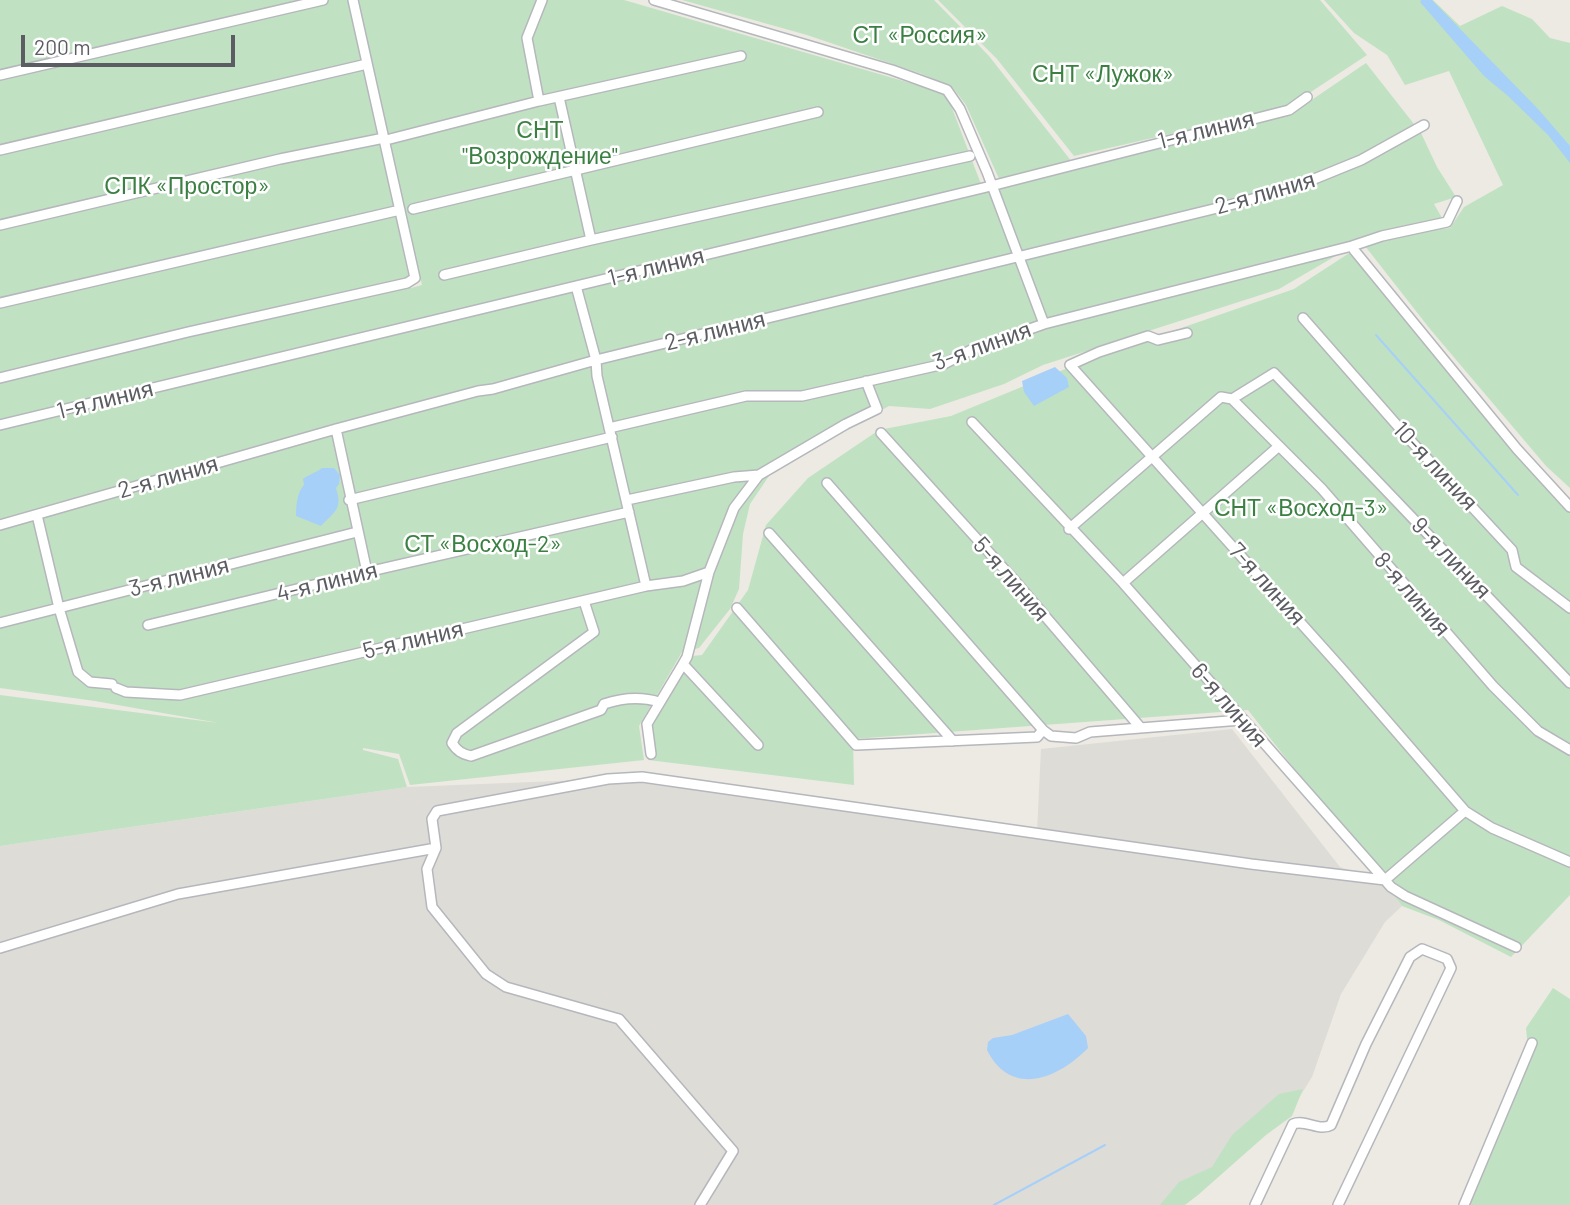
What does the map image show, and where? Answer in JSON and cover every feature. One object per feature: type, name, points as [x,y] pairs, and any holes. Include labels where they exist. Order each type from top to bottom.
[{"type":"street","points":[[0,75],[323,0]]},
{"type":"street","points":[[0,377],[200,329],[407,284],[415,278],[387,138],[353,0]]},
{"type":"street","points":[[539,101],[527,38],[542,0]]},
{"type":"street","points":[[654,0],[892,70],[947,90],[960,109],[1044,324]]},
{"type":"street","points":[[0,225],[741,56]]},
{"type":"street","points":[[0,150],[367,64]]},
{"type":"street","points":[[559,97],[591,240]]},
{"type":"street","name":"1-я линия","points":[[0,425],[991,186],[1289,110],[1307,97]]},
{"type":"street","points":[[413,209],[818,112]]},
{"type":"street","name":"2-я линия","points":[[0,525],[336,429],[596,360],[1297,186],[1362,160],[1424,125]]},
{"type":"street","points":[[444,275],[970,156]]},
{"type":"street","name":"3-я линия","points":[[349,500],[746,396],[802,396],[944,363],[974,349],[1044,324],[1353,248],[1382,236],[1447,222],[1457,201]]},
{"type":"street","points":[[0,303],[400,210]]},
{"type":"street","points":[[1353,248],[1517,449],[1570,507]]},
{"type":"street","points":[[576,286],[596,360],[597,376],[646,586]]},
{"type":"street","name":"10-я линия","points":[[1303,318],[1410,440],[1512,550],[1516,567],[1570,607]]},
{"type":"street","name":"7-я линия","points":[[1188,334],[1158,340],[1148,337],[1099,352],[1070,365],[1153,455],[1465,811],[1492,828],[1570,862]]},
{"type":"street","name":"9-я линия","points":[[1232,399],[1274,373],[1570,683]]},
{"type":"street","points":[[651,754],[647,724],[685,661],[709,572],[734,508],[759,475],[877,409],[866,381]]},
{"type":"street","points":[[1069,529],[1220,397],[1232,399]]},
{"type":"street","name":"8-я линия","points":[[1232,399],[1322,489],[1493,686],[1538,732],[1570,750]]},
{"type":"street","name":"6-я линия","points":[[972,422],[1069,529],[1123,583],[1241,720],[1385,880],[1405,896],[1517,947]]},
{"type":"street","points":[[336,429],[366,572]]},
{"type":"street","name":"5-я линия","points":[[881,433],[1015,581],[1140,727]]},
{"type":"street","points":[[1123,583],[1279,446]]},
{"type":"street","points":[[627,500],[734,477],[759,475]]},
{"type":"street","points":[[827,483],[1051,736],[1076,738],[1090,732],[1241,720]]},
{"type":"street","name":"4-я линия","points":[[148,625],[629,512]]},
{"type":"street","name":"5-я линия","points":[[37,515],[59,608],[78,672],[90,682],[114,686],[126,692],[180,695],[646,586],[683,581],[709,572]]},
{"type":"street","name":"3-я линия","points":[[0,623],[357,532]]},
{"type":"street","points":[[769,533],[953,741]]},
{"type":"street","points":[[584,601],[594,632],[457,733],[452,743],[456,750],[471,756],[601,710],[604,704],[612,702],[636,698],[659,702]]},
{"type":"street","points":[[737,608],[856,745],[1037,737],[1043,730]]},
{"type":"street","points":[[685,661],[758,745]]},
{"type":"street","points":[[700,1205],[733,1151],[619,1019],[506,987],[486,974],[432,907],[427,869],[436,848],[432,819],[437,811],[608,779],[642,777],[1385,880],[1465,811]]},
{"type":"street","points":[[0,948],[178,894],[436,848]]},
{"type":"street","points":[[1255,1205],[1293,1124],[1304,1123],[1323,1128],[1331,1125],[1366,1044],[1410,957],[1422,949],[1447,959],[1451,968],[1339,1205]]},
{"type":"street","points":[[1464,1205],[1532,1043]]},
{"type":"shaded area","points":[[1232,729],[1340,867],[1383,882],[1402,906],[1385,922],[1341,994],[1312,1077],[1289,1114],[1181,1205],[0,1205],[0,846],[407,787],[608,779],[1037,832],[1041,749]]},
{"type":"green space","points":[[0,0],[350,0],[411,288],[422,285],[357,0],[624,0],[924,87],[947,95],[981,184],[80,404],[81,410],[1294,112],[1366,63],[1421,133],[1437,167],[1456,197],[1434,204],[1446,225],[1417,232],[1450,228],[1464,207],[1503,185],[1449,71],[1405,85],[1387,55],[1354,33],[1324,0],[1433,0],[1460,26],[1502,6],[1532,19],[1550,38],[1570,43],[1570,488],[1546,466],[1430,329],[1365,246],[1393,238],[1351,247],[1279,289],[1043,365],[1004,384],[930,409],[889,406],[769,476],[750,504],[743,534],[739,589],[730,609],[699,648],[682,652],[639,726],[644,760],[410,785],[399,754],[363,748],[398,759],[407,787],[0,846],[0,695],[219,723],[95,701],[0,688]]},
{"type":"green space","name":"СТ «Россия»","points":[[682,0],[934,0],[989,56],[1072,162],[1000,181],[966,105],[953,88],[922,74],[807,35]]},
{"type":"green space","name":"СНТ «Лужок»","points":[[938,0],[1320,0],[1367,55],[1288,107],[1074,156],[997,59]]},
{"type":"green space","name":"СНТ «Восход-3»","points":[[1357,248],[1570,506],[1570,895],[1511,957],[1439,920],[1402,906],[1248,710],[853,739],[854,785],[648,760],[643,722],[683,657],[702,655],[748,590],[766,525],[808,478],[879,430],[951,416],[1080,363],[1294,289]]},
{"type":"green space","points":[[1553,988],[1570,999],[1570,1205],[1468,1205],[1529,1059],[1526,1028]]},
{"type":"green space","points":[[1303,1089],[1292,1116],[1266,1135],[1198,1195],[1185,1205],[1160,1205],[1179,1182],[1212,1167],[1232,1135],[1279,1094]]},
{"type":"water","points":[[1421,0],[1432,0],[1539,110],[1570,146],[1570,163],[1548,135],[1484,76]]},
{"type":"water","points":[[1055,367],[1067,378],[1069,387],[1034,406],[1024,392],[1022,381]]},
{"type":"water","points":[[322,468],[334,468],[340,475],[336,488],[338,505],[321,526],[296,516],[296,512],[298,495],[304,485],[303,479]]},
{"type":"water","points":[[1068,1014],[1086,1036],[1088,1048],[1063,1068],[1049,1075],[1022,1079],[1009,1074],[997,1065],[987,1050],[988,1042],[993,1038],[1012,1035]]},
{"type":"waterway","points":[[1376,335],[1518,495]]},
{"type":"waterway","points":[[994,1205],[1105,1145]]},
{"type":"park label","name":"СНТ \"Возрождение\"","points":[[540,143]]},
{"type":"park label","name":"СПК «Простор»","points":[[187,186]]},
{"type":"park label","name":"СТ «Восход-2»","points":[[483,544]]}]
